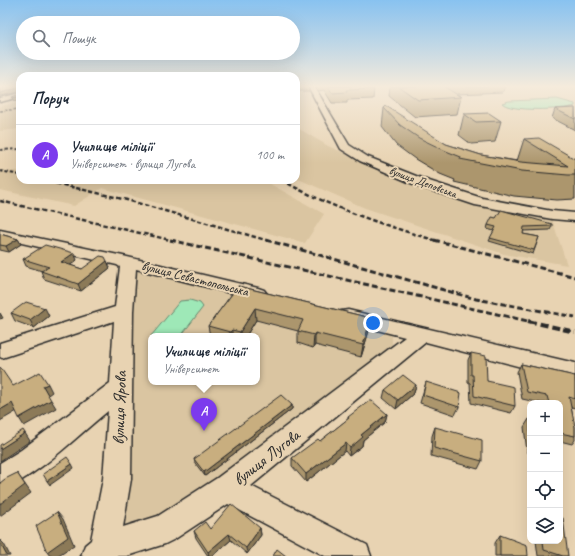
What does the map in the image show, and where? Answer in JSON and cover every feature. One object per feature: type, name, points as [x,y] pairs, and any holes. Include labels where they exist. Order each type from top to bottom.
[{"type":"street","name":"вулиця Деповська","points":[[325,112],[345,147],[364,159],[422,183],[480,202],[552,215],[575,217]]},
{"type":"street","name":"вулиця Севастопольська","points":[[1,236],[123,260],[275,298]]},
{"type":"street","name":"вулиця Ярова","points":[[103,553],[117,479],[124,311],[128,276],[128,267],[123,260]]},
{"type":"street","points":[[2,350],[124,311]]},
{"type":"street","points":[[330,311],[575,372]]},
{"type":"street","name":"вулиця Лугова","points":[[103,553],[165,529],[227,488],[423,334]]},
{"type":"street","points":[[0,478],[30,459],[120,388]]},
{"type":"street","points":[[227,488],[356,556]]},
{"type":"shaded area","points":[[0,112],[16,112],[16,129],[0,131]]},
{"type":"shaded area","points":[[300,129],[328,146],[432,192],[481,206],[552,219],[567,265],[504,254],[365,208],[300,180]]},
{"type":"shaded area","points":[[16,171],[16,184],[270,184],[324,214],[305,243],[102,188],[74,206],[0,190],[0,172]]},
{"type":"shaded area","points":[[142,269],[386,328],[392,336],[392,347],[169,515],[124,526],[134,275]]},
{"type":"green space","points":[[190,300],[200,303],[203,307],[183,333],[153,333],[180,301]]},
{"type":"building","points":[[388,112],[395,112],[446,144],[481,155],[521,162],[568,166],[524,139],[539,138],[575,159],[575,175],[522,171],[460,159],[461,157],[419,138],[400,125]]},
{"type":"building","points":[[561,112],[575,112],[575,119]]},
{"type":"building","points":[[489,113],[501,121],[476,122],[464,114]]},
{"type":"building","points":[[501,210],[552,224],[552,226],[524,227],[523,234],[539,237],[534,250],[490,238],[496,227],[488,225],[492,217],[496,218]]},
{"type":"building","points":[[0,234],[18,239],[6,246],[0,245]]},
{"type":"building","points":[[45,245],[74,253],[61,262],[82,269],[100,256],[105,257],[107,261],[78,284],[41,271],[49,267],[23,259]]},
{"type":"building","points":[[238,286],[371,318],[363,345],[315,333],[314,335],[298,331],[303,320],[255,308],[240,332],[232,330],[230,332],[208,326]]},
{"type":"building","points":[[26,302],[45,308],[30,320],[11,313]]},
{"type":"building","points":[[471,353],[486,356],[487,381],[514,387],[515,406],[474,396],[473,375],[471,375]]},
{"type":"building","points":[[521,364],[575,376],[575,399],[569,397],[575,427],[575,436],[563,434],[563,400],[548,400],[547,396],[527,392]]},
{"type":"building","points":[[0,367],[13,386],[40,372],[48,384],[43,386],[51,400],[19,418],[12,403],[0,410]]},
{"type":"building","points":[[403,375],[416,385],[398,400],[385,390]]},
{"type":"building","points":[[426,382],[461,393],[459,407],[423,395]]},
{"type":"building","points":[[281,395],[292,405],[204,472],[194,459]]},
{"type":"building","points":[[369,401],[372,401],[387,414],[361,435],[363,437],[350,448],[346,443],[306,474],[292,458],[318,439],[320,441]]},
{"type":"building","points":[[435,427],[482,440],[482,461],[434,448]]},
{"type":"building","points":[[23,430],[25,433],[0,449],[0,445]]},
{"type":"building","points":[[67,457],[72,464],[47,481],[43,474]]},
{"type":"building","points":[[17,473],[25,485],[0,504],[0,483]]},
{"type":"building","points":[[231,504],[260,528],[246,548],[229,534],[208,552],[194,531],[205,522],[210,529]]},
{"type":"building","points":[[57,512],[68,537],[47,552],[36,526]]},
{"type":"building","points":[[563,518],[568,556],[563,556],[544,550],[543,544],[563,544]]},
{"type":"building","points":[[500,535],[527,545],[528,556],[500,556]]},
{"type":"building","points":[[0,543],[7,556],[0,556]]},
{"type":"building","points":[[277,549],[286,556],[273,556]]},
{"type":"railway","points":[[0,150],[16,149]]},
{"type":"railway","points":[[0,171],[16,174]]},
{"type":"railway","points":[[59,184],[127,200],[269,241]]},
{"type":"railway","points":[[289,184],[319,199],[358,215],[437,241]]},
{"type":"railway","points":[[0,201],[175,241]]},
{"type":"railway","points":[[170,240],[532,322]]},
{"type":"railway","points":[[266,240],[476,299],[575,317]]},
{"type":"railway","points":[[434,240],[575,277]]},
{"type":"railway","points":[[528,321],[575,332]]},
{"type":"place","name":"Училище міліції","points":[[204,431]]}]
